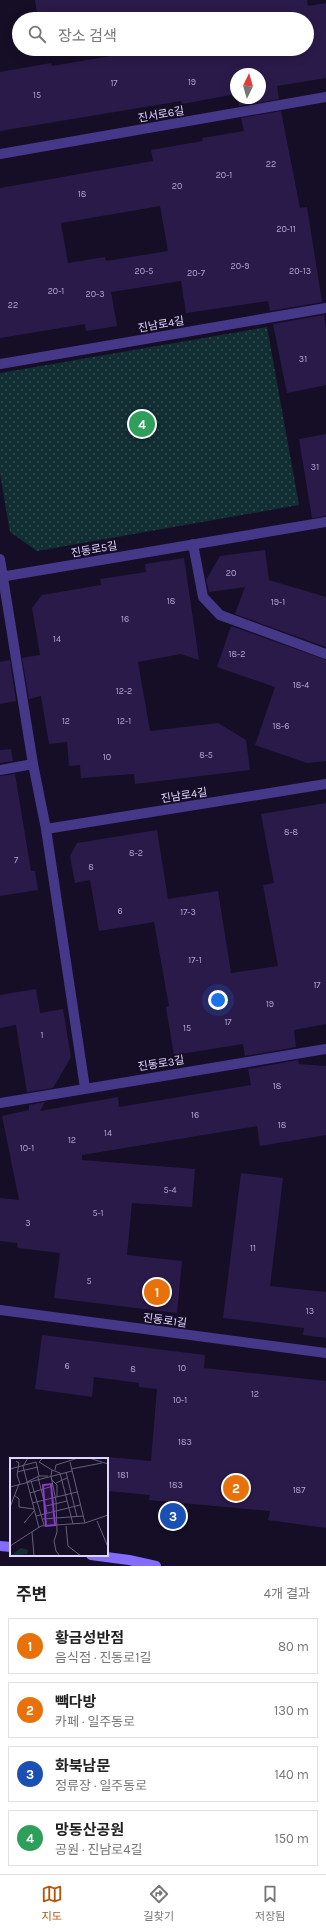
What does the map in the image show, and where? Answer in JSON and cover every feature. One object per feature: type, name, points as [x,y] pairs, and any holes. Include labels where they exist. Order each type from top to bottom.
[{"type":"main road","points":[[0,1546],[10,1547]]},
{"type":"main road","points":[[98,1556],[156,1566]]},
{"type":"street","name":"진서로6길","points":[[0,154],[326,97]]},
{"type":"street","name":"진남로4길","points":[[0,364],[326,308]]},
{"type":"street","name":"진동로5길","points":[[1,577],[326,522]]},
{"type":"street","points":[[192,544],[203,598],[220,615],[326,654]]},
{"type":"street","points":[[0,559],[1,577],[33,764],[46,829],[85,1088]]},
{"type":"street","points":[[0,770],[33,764]]},
{"type":"street","name":"진남로4길","points":[[46,829],[326,784]]},
{"type":"street","name":"진동로3길","points":[[0,1103],[326,1049]]},
{"type":"street","name":"진동로1길","points":[[0,1310],[326,1353]]},
{"type":"green space","points":[[267,327],[299,505],[37,551],[10,532],[0,474],[0,373]]},
{"type":"building","points":[[35,0],[307,0],[308,6],[326,3],[326,78],[277,86],[279,99],[266,101],[266,68],[230,68],[230,95],[182,104],[181,101],[0,131],[0,72],[51,63],[52,66],[111,56],[314,56],[314,12],[37,12]]},
{"type":"building","points":[[238,104],[250,104],[239,106]]},
{"type":"building","points":[[281,111],[300,208],[307,207],[322,302],[270,311],[268,301],[186,313],[181,281],[111,292],[117,326],[86,331],[85,324],[0,338],[0,188],[153,161],[151,150],[203,141],[202,138],[244,131],[241,118]],"holes":[[[160,206],[168,251],[106,261],[105,257],[68,263],[61,223]]]},
{"type":"building","points":[[324,315],[326,328],[326,385],[287,393],[273,324]]},
{"type":"building","points":[[326,434],[326,516],[312,518],[299,439]]},
{"type":"building","points":[[265,550],[269,580],[326,597],[326,647],[235,614],[245,587],[209,592],[206,580],[220,556]]},
{"type":"building","points":[[184,558],[199,660],[181,654],[138,662],[150,731],[218,723],[246,740],[250,770],[135,784],[134,774],[81,778],[80,765],[69,766],[67,742],[49,744],[41,696],[29,699],[22,658],[40,655],[32,608],[42,595],[101,585],[100,579],[146,572],[145,564]]},
{"type":"building","points":[[231,626],[326,660],[326,761],[307,763],[255,745],[275,687],[217,667]]},
{"type":"building","points":[[10,660],[16,701],[0,704],[0,662]]},
{"type":"building","points":[[11,749],[13,761],[0,763],[0,750]]},
{"type":"building","points":[[15,774],[31,871],[35,871],[38,890],[0,896],[0,776]]},
{"type":"building","points":[[326,803],[326,1024],[294,1030],[296,1047],[245,1056],[243,1044],[174,1055],[166,1007],[169,1006],[154,922],[99,931],[90,880],[75,883],[70,856],[77,843],[157,830],[168,899],[218,891],[231,973],[278,966],[263,885],[274,883],[261,814]]},
{"type":"building","points":[[36,989],[40,1013],[63,1009],[71,1057],[53,1088],[27,1092],[16,1025],[0,1028],[0,995]]},
{"type":"building","points":[[298,1060],[299,1064],[326,1066],[326,1135],[260,1146],[257,1126],[82,1155],[82,1160],[195,1169],[192,1207],[132,1203],[127,1255],[182,1261],[177,1313],[54,1298],[60,1253],[18,1248],[17,1243],[0,1241],[0,1198],[19,1200],[2,1116],[29,1110],[29,1105],[45,1102],[40,1111],[118,1097],[119,1107],[251,1085],[248,1069]]},
{"type":"building","points":[[241,1173],[283,1178],[270,1286],[326,1292],[326,1338],[303,1335],[304,1328],[223,1318]]},
{"type":"building","points":[[42,1335],[205,1355],[204,1368],[326,1381],[326,1528],[268,1520],[270,1511],[149,1500],[150,1495],[108,1491],[107,1457],[151,1461],[157,1389],[139,1387],[139,1383],[94,1377],[92,1397],[35,1389]]},
{"type":"place","name":"망동산공원","points":[[142,424]]},
{"type":"place","name":"황금성반점","points":[[157,1292]]},
{"type":"place","name":"빽다방","points":[[236,1488]]},
{"type":"place","name":"화북남문","points":[[173,1516]]}]
